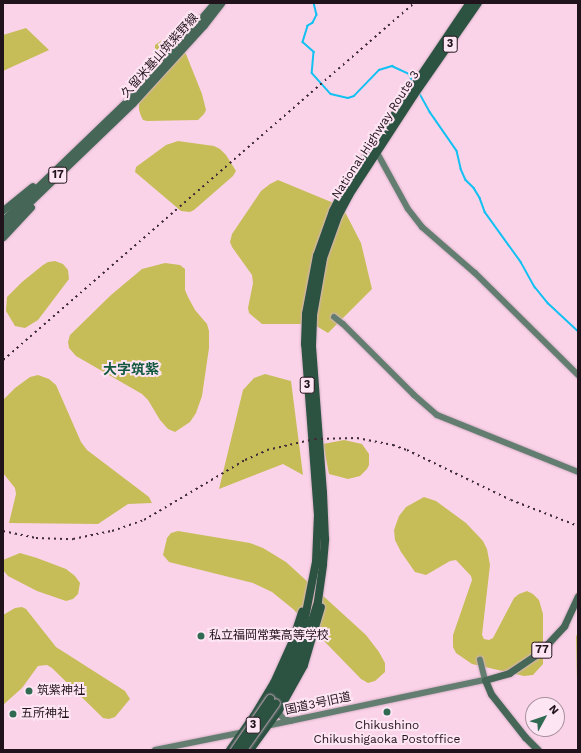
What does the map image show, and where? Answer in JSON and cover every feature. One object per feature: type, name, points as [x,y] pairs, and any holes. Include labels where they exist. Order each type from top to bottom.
[{"type":"highway","name":"National Highway Route 3","points":[[235,750],[275,704],[303,628],[316,562],[318,515],[304,344],[310,288],[317,256],[333,211],[413,92],[470,3]]},
{"type":"highway","name":"National Highway Route 3","points":[[420,81],[478,3]]},
{"type":"highway","name":"National Highway Route 3","points":[[243,750],[275,704],[296,665],[309,631],[318,601],[324,545],[323,505],[312,368],[313,315],[323,258],[338,216],[374,149]]},
{"type":"highway","points":[[230,750],[274,683],[292,643],[302,612],[310,574],[318,515]]},
{"type":"highway","points":[[250,750],[268,726],[275,704]]},
{"type":"main road","name":"久留米基山筑紫野線","points":[[132,100],[214,3]]},
{"type":"main road","name":"久留米基山筑紫野線","points":[[74,157],[204,26],[221,3]]},
{"type":"main road","points":[[3,210],[74,157]]},
{"type":"main road","points":[[3,237],[74,157]]},
{"type":"main road","name":"17","points":[[3,220],[74,157]]},
{"type":"main road","name":"17","points":[[3,228],[74,157]]},
{"type":"main road","name":"77","points":[[486,680],[522,666],[539,653],[564,626],[578,596]]},
{"type":"main road","points":[[486,680],[491,694],[525,737],[538,750]]},
{"type":"street","points":[[374,149],[408,209],[422,227],[476,273],[578,375]]},
{"type":"street","points":[[334,317],[343,324],[414,395],[437,415],[578,472]]},
{"type":"street","points":[[480,660],[486,680]]},
{"type":"street","name":"国道3号旧道","points":[[155,750],[486,680]]},
{"type":"street","points":[[275,704],[280,715],[284,719],[292,721]]},
{"type":"shaded area","points":[[26,28],[49,50],[3,71],[3,35]]},
{"type":"shaded area","points":[[168,36],[172,36],[178,42],[186,54],[202,94],[206,110],[198,120],[147,121],[143,120],[141,116],[139,110],[139,89],[155,68],[155,45]]},
{"type":"shaded area","points":[[178,141],[214,146],[220,149],[226,155],[236,171],[233,176],[190,212],[181,211],[135,172],[136,167],[166,145]]},
{"type":"shaded area","points":[[278,180],[336,204],[344,210],[361,243],[372,289],[328,333],[318,327],[304,324],[262,324],[249,313],[248,308],[253,283],[252,275],[230,242],[232,234],[261,191]]},
{"type":"shaded area","points":[[55,261],[63,264],[68,270],[69,279],[38,320],[25,328],[15,326],[6,311],[7,297],[22,282],[43,265],[48,262]]},
{"type":"shaded area","points":[[165,263],[180,265],[185,269],[185,290],[195,310],[207,324],[209,331],[209,348],[202,396],[196,413],[190,422],[175,432],[168,429],[160,420],[148,400],[142,394],[76,356],[69,348],[68,342],[70,335],[111,295],[142,269]]},
{"type":"shaded area","points":[[265,374],[291,381],[303,475],[283,464],[219,489],[243,390],[254,378]]},
{"type":"shaded area","points":[[38,375],[49,379],[56,385],[81,442],[87,450],[149,497],[152,503],[128,504],[98,524],[9,523],[16,494],[15,488],[3,473],[3,400],[15,388],[30,377]]},
{"type":"shaded area","points":[[344,440],[362,444],[369,454],[369,465],[360,476],[348,479],[329,474],[323,444]]},
{"type":"shaded area","points":[[424,497],[436,501],[466,523],[483,541],[487,549],[490,565],[482,635],[484,639],[489,640],[493,638],[514,598],[519,594],[527,591],[539,600],[543,614],[543,664],[533,675],[524,676],[472,664],[456,653],[453,647],[453,635],[472,580],[471,576],[456,560],[450,561],[426,575],[415,572],[401,552],[395,540],[394,530],[399,516],[406,507]]},
{"type":"shaded area","points":[[178,531],[250,543],[263,548],[286,562],[366,635],[379,652],[385,663],[385,672],[375,681],[368,683],[361,679],[293,609],[272,592],[253,583],[169,562],[163,555],[167,538],[171,533]]},
{"type":"shaded area","points":[[20,553],[66,569],[75,576],[80,583],[78,594],[73,599],[66,601],[37,591],[8,576],[3,570],[3,560]]},
{"type":"shaded area","points":[[22,607],[26,609],[56,647],[125,691],[130,699],[115,717],[109,719],[103,718],[52,668],[47,665],[38,666],[22,688],[3,705],[3,615],[15,608]]},
{"type":"shaded area","points":[[578,631],[578,729],[576,637]]},
{"type":"waterway","points":[[314,3],[317,15],[313,23],[308,26],[303,42],[314,52],[312,73],[331,94],[348,98],[354,96],[379,70],[392,66],[409,74],[413,82]]},
{"type":"waterway","points":[[419,92],[430,112],[457,151],[461,169],[466,180],[474,188],[480,198],[485,212],[521,262],[535,287],[548,303],[578,331]]},
{"type":"railway","points":[[3,360],[414,3]]},
{"type":"railway","points":[[3,531],[36,538],[73,539],[112,531],[144,520],[245,460],[267,450],[315,439],[357,438],[393,445],[407,450],[511,500],[578,526]]},
{"type":"place","name":"私立福岡常葉高等学校","points":[[201,636]]},
{"type":"place","name":"筑紫神社","points":[[29,691]]},
{"type":"place","name":"Chikushino Chikushigaoka Postoffice","points":[[387,712]]},
{"type":"place","name":"五所神社","points":[[13,714]]},
{"type":"district","name":"大字筑紫","points":[[131,369]]}]
